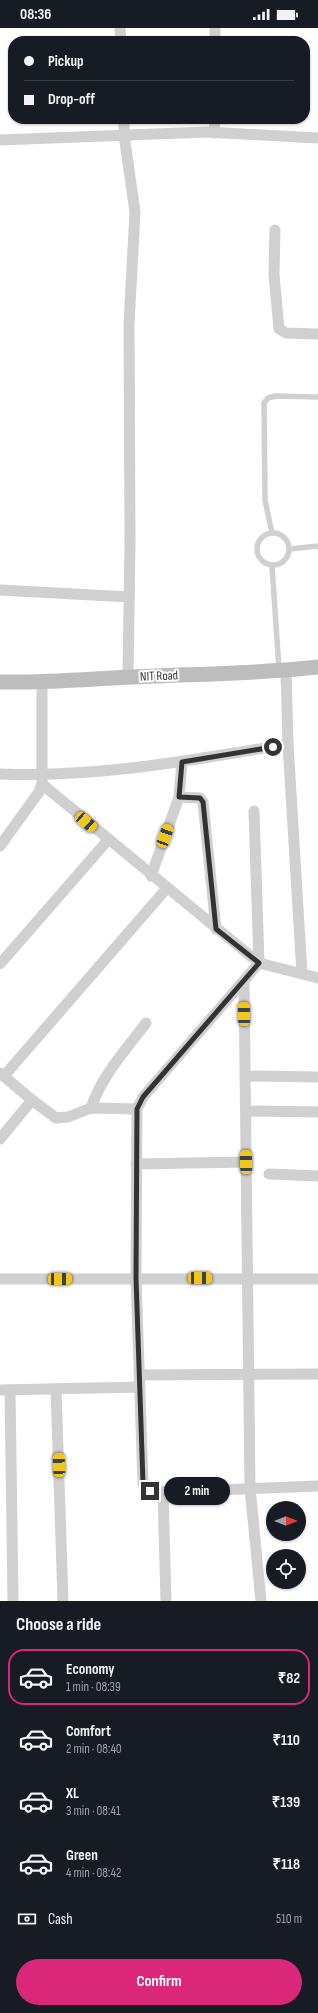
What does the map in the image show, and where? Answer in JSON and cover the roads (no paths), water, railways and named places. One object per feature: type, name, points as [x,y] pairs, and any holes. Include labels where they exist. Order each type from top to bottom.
[{"type":"main road","name":"NIT Road","points":[[0,682],[42,683],[128,677],[283,671],[318,667]]},
{"type":"street","points":[[124,124],[124,135],[135,212],[129,324],[130,597],[128,677]]},
{"type":"street","points":[[214,124],[214,133]]},
{"type":"street","points":[[0,140],[214,133],[318,138]]},
{"type":"street","points":[[275,230],[274,275],[280,329],[286,333],[318,334]]},
{"type":"street","points":[[0,590],[130,597]]},
{"type":"street","points":[[283,671],[302,974]]},
{"type":"street","points":[[0,846],[39,792],[43,780],[42,683]]},
{"type":"street","points":[[0,774],[43,780],[182,762],[288,744]]},
{"type":"street","points":[[151,876],[179,797],[182,762]]},
{"type":"street","points":[[43,780],[108,840],[259,963],[318,978]]},
{"type":"street","points":[[179,797],[202,800],[216,929]]},
{"type":"street","points":[[254,810],[259,963],[143,1097],[137,1109],[136,1278],[143,1483],[145,1489],[163,1492],[318,1486]]},
{"type":"street","points":[[0,964],[108,840]]},
{"type":"street","points":[[137,1109],[91,1108],[61,1119],[56,1118],[32,1100],[2,1074],[167,888]]},
{"type":"street","points":[[244,982],[250,1488],[262,1601]]},
{"type":"street","points":[[91,1108],[96,1092],[104,1079],[146,1023]]},
{"type":"street","points":[[245,1076],[318,1078]]},
{"type":"street","points":[[1,1134],[32,1100]]},
{"type":"street","points":[[246,1111],[318,1112]]},
{"type":"street","points":[[136,1164],[246,1162]]},
{"type":"street","points":[[269,1174],[318,1176]]},
{"type":"street","points":[[0,1279],[318,1279]]},
{"type":"street","points":[[140,1375],[249,1376],[318,1374]]},
{"type":"street","points":[[13,1601],[5,1390],[140,1387]]},
{"type":"street","points":[[56,1389],[64,1601]]},
{"type":"street","points":[[163,1492],[166,1601]]},
{"type":"lane","points":[[272,533],[265,500],[264,403],[268,398],[275,396],[318,397]]},
{"type":"lane","points":[[272,533],[283,536],[289,544],[290,549],[286,560],[272,566],[267,564],[259,557],[257,546],[262,537],[272,533]]},
{"type":"lane","points":[[290,549],[318,546]]},
{"type":"lane","points":[[272,566],[283,671]]}]
